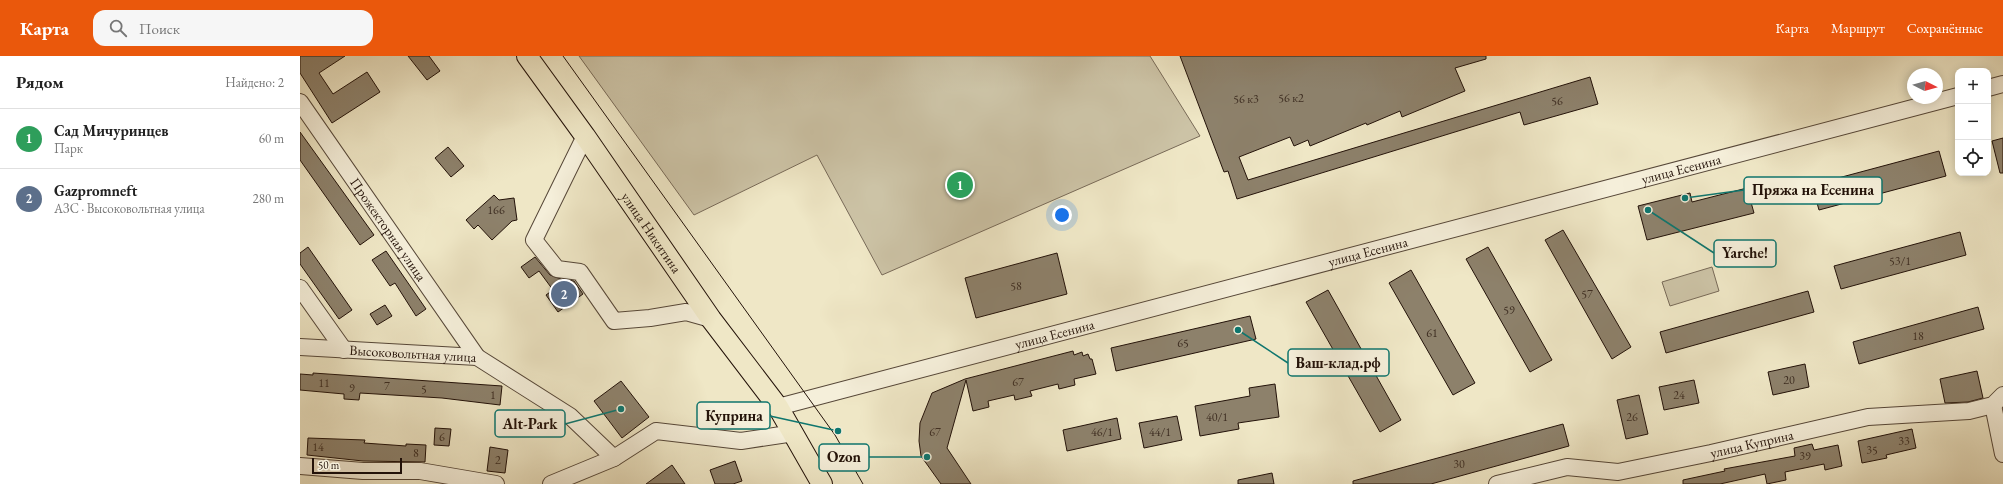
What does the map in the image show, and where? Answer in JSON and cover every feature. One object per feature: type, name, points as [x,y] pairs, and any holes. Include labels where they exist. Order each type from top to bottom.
[{"type":"main road","name":"улица Никитина","points":[[527,56],[585,136],[712,319],[778,407],[822,484]]},
{"type":"street","points":[[1991,87],[2003,84]]},
{"type":"street","name":"улица Есенина","points":[[778,407],[1955,97]]},
{"type":"street","name":"Прожекторная улица","points":[[300,102],[477,357]]},
{"type":"street","points":[[585,136],[534,240],[557,269],[580,272],[614,321],[650,318],[686,312],[712,319]]},
{"type":"street","points":[[300,288],[344,350]]},
{"type":"street","name":"Высоковольтная улица","points":[[300,347],[477,357],[570,416],[614,458]]},
{"type":"street","points":[[1998,400],[2003,454]]},
{"type":"street","name":"улица Куприна","points":[[1497,484],[1567,467],[1618,472],[1717,452],[1868,417],[1969,411],[1998,400]]},
{"type":"street","points":[[551,484],[614,458],[656,431],[741,441],[794,433]]},
{"type":"street","points":[[300,466],[363,470],[400,477],[420,471],[496,484]]},
{"type":"shaded area","points":[[579,56],[1150,56],[1200,136],[882,275],[817,155],[694,215]]},
{"type":"shaded area","points":[[1712,267],[1719,291],[1670,306],[1662,282]]},
{"type":"building","points":[[300,56],[345,56],[319,73],[333,94],[367,72],[380,92],[332,123],[300,73]]},
{"type":"building","points":[[408,56],[429,56],[440,71],[427,80]]},
{"type":"building","points":[[1180,56],[1486,56],[1486,59],[1455,68],[1465,91],[1402,117],[1400,111],[1310,146],[1308,140],[1294,146],[1290,137],[1239,157],[1248,180],[1590,77],[1598,104],[1524,125],[1520,112],[1237,199],[1228,171],[1224,172]]},
{"type":"building","points":[[300,132],[374,235],[360,245],[300,160]]},
{"type":"building","points":[[2003,138],[2003,173],[2000,173],[1992,141]]},
{"type":"building","points":[[448,147],[464,166],[451,177],[435,158]]},
{"type":"building","points":[[1939,151],[1946,176],[1819,210],[1812,185]]},
{"type":"building","points":[[1747,188],[1754,213],[1647,240],[1638,206],[1690,193],[1692,202]]},
{"type":"building","points":[[494,195],[499,200],[514,198],[517,220],[512,221],[492,240],[478,225],[474,229],[466,220]]},
{"type":"building","points":[[1563,230],[1631,347],[1612,359],[1545,240]]},
{"type":"building","points":[[1960,232],[1966,255],[1841,289],[1834,266]]},
{"type":"building","points":[[308,247],[352,310],[339,319],[300,264],[300,253]]},
{"type":"building","points":[[1488,247],[1552,360],[1530,372],[1466,259]]},
{"type":"building","points":[[386,251],[426,309],[416,316],[395,283],[390,286],[372,260]]},
{"type":"building","points":[[1057,253],[1067,294],[976,318],[965,278]]},
{"type":"building","points":[[535,257],[550,275],[561,279],[563,283],[567,280],[574,281],[583,294],[558,312],[546,295],[553,290],[539,271],[529,278],[521,267]]},
{"type":"building","points":[[1411,270],[1475,383],[1453,395],[1389,283]]},
{"type":"building","points":[[1328,290],[1401,420],[1380,432],[1306,302]]},
{"type":"building","points":[[1808,291],[1814,312],[1666,353],[1660,332]]},
{"type":"building","points":[[385,305],[392,316],[377,325],[370,314]]},
{"type":"building","points":[[1978,307],[1984,329],[1859,364],[1853,342]]},
{"type":"building","points":[[1250,316],[1256,339],[1116,371],[1111,348]]},
{"type":"building","points":[[1073,351],[1074,355],[1082,352],[1083,356],[1088,354],[1090,359],[1092,359],[1096,374],[1074,379],[1075,385],[1059,389],[1058,384],[1030,391],[1032,396],[1015,400],[1014,395],[988,401],[989,407],[973,411],[966,380],[947,448],[971,484],[941,484],[921,456],[919,441],[920,423],[932,393],[965,379]]},
{"type":"building","points":[[1805,364],[1809,387],[1773,395],[1768,372]]},
{"type":"building","points":[[1977,371],[1983,398],[1968,402],[1945,403],[1940,379]]},
{"type":"building","points":[[313,373],[502,386],[500,405],[442,398],[360,393],[359,400],[344,399],[344,394],[300,390],[300,374],[313,375]]},
{"type":"building","points":[[1694,380],[1699,403],[1664,410],[1659,387]]},
{"type":"building","points":[[621,381],[649,417],[622,438],[594,401]]},
{"type":"building","points":[[1275,384],[1279,417],[1238,423],[1239,429],[1200,436],[1195,406],[1250,396],[1249,388]]},
{"type":"building","points":[[1639,395],[1648,434],[1626,439],[1617,400]]},
{"type":"building","points":[[1177,416],[1182,440],[1144,448],[1139,423]]},
{"type":"building","points":[[1117,418],[1121,439],[1067,451],[1063,430]]},
{"type":"building","points":[[1563,424],[1569,446],[1431,484],[1353,484],[1353,481]]},
{"type":"building","points":[[435,428],[451,429],[449,446],[434,445]]},
{"type":"building","points":[[1912,429],[1916,448],[1886,455],[1887,458],[1862,463],[1858,441]]},
{"type":"building","points":[[308,438],[365,440],[364,443],[406,446],[406,444],[426,445],[425,462],[363,461],[307,455]]},
{"type":"building","points":[[1812,444],[1814,450],[1838,445],[1842,466],[1825,470],[1824,464],[1785,472],[1786,480],[1767,484],[1765,474],[1720,484],[1683,484],[1683,480],[1725,471],[1724,469],[1795,456],[1794,448]]},
{"type":"building","points":[[490,447],[508,450],[505,473],[487,471]]},
{"type":"building","points":[[735,461],[742,481],[733,484],[715,484],[710,470]]},
{"type":"building","points":[[672,465],[685,484],[646,484]]},
{"type":"building","points":[[1272,473],[1274,484],[1238,484],[1238,480]]},
{"type":"tram line","points":[[563,56],[835,435],[863,484]]},
{"type":"place","name":"Сад Мичуринцев","points":[[960,185]]},
{"type":"place","name":"Пряжа на Есенина","points":[[1685,198]]},
{"type":"place","name":"Yarche!","points":[[1648,210]]},
{"type":"place","name":"Gazpromneft","points":[[564,294]]},
{"type":"place","name":"Ваш-клад.рф","points":[[1238,330]]},
{"type":"place","name":"Alt-Park","points":[[621,409]]},
{"type":"place","name":"Куприна","points":[[838,431]]},
{"type":"place","name":"Ozon","points":[[927,457]]}]
